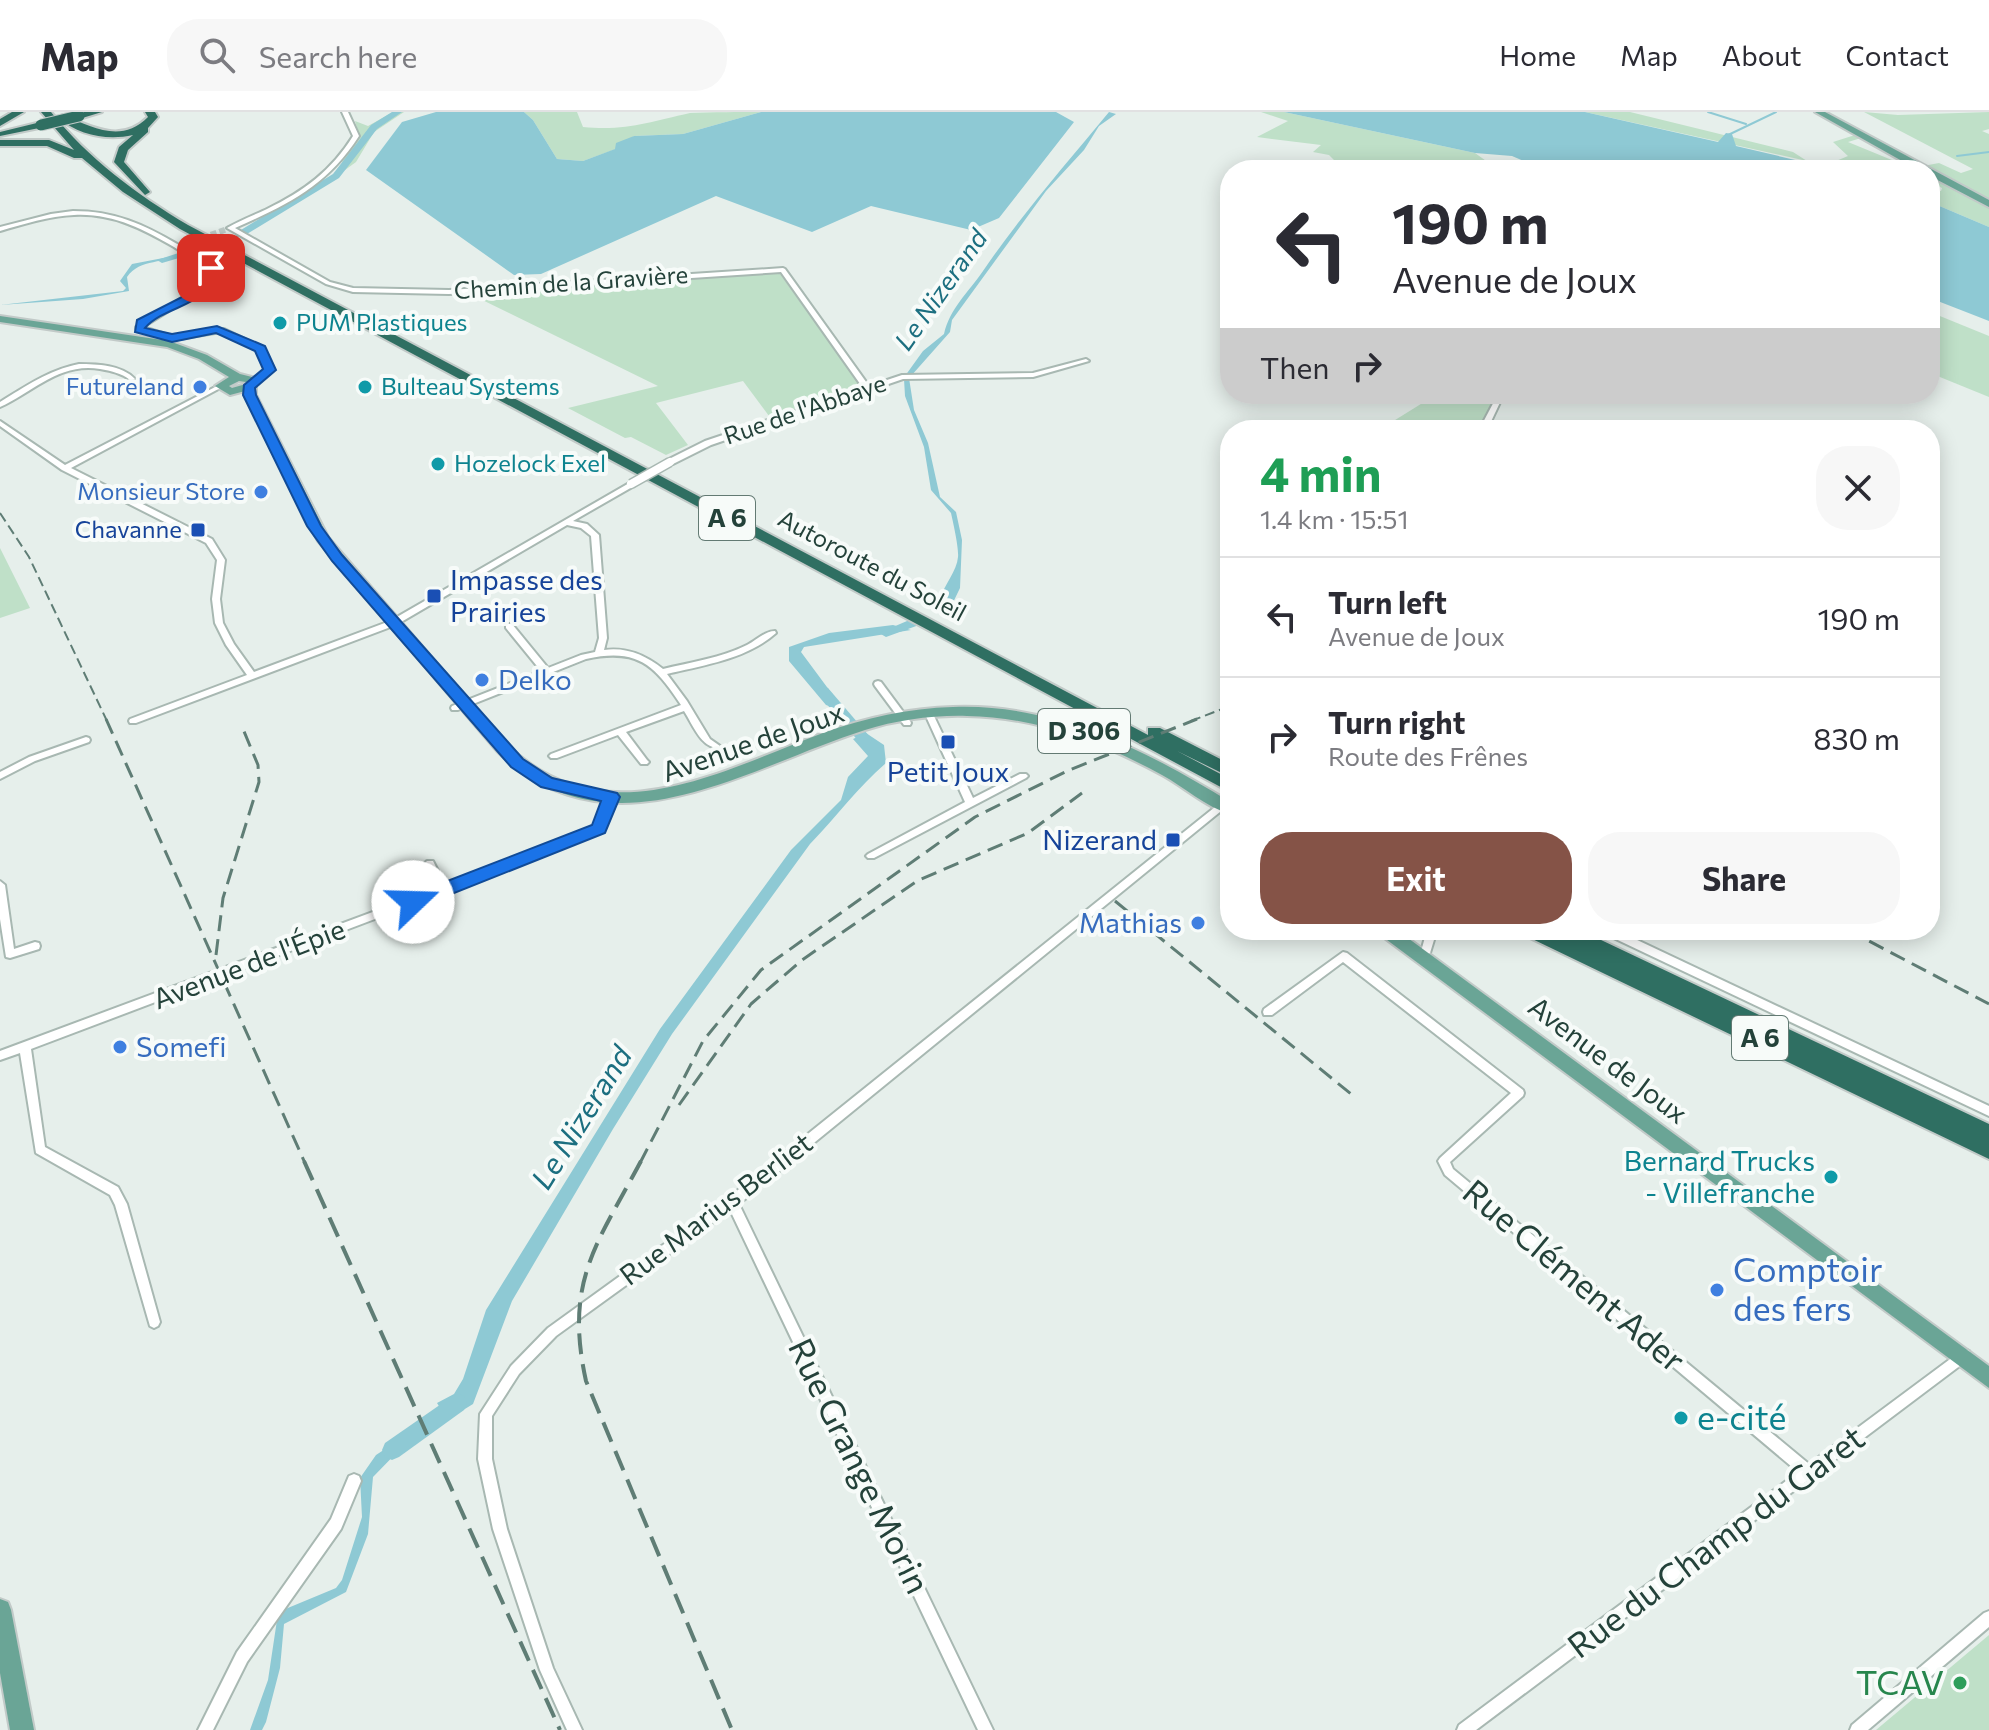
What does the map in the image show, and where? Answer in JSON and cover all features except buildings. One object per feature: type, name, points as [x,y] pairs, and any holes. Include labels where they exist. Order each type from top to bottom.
[{"type":"highway","points":[[0,123],[19,112]]},
{"type":"highway","name":"Autoroute du Soleil","points":[[46,112],[68,140],[101,170],[148,205],[225,249],[1220,781]]},
{"type":"highway","points":[[0,134],[95,112]]},
{"type":"highway","points":[[60,115],[87,133],[107,135],[143,126],[152,119],[152,112]]},
{"type":"highway","points":[[145,192],[123,169],[119,158],[123,149],[152,123],[152,112]]},
{"type":"highway","name":"Autoroute du Soleil","points":[[60,115],[105,162],[145,192],[268,262],[1220,766]]},
{"type":"highway","points":[[0,143],[54,144],[101,170]]},
{"type":"highway","name":"A 6","points":[[1551,940],[1989,1150]]},
{"type":"highway","name":"A 6","points":[[1584,940],[1989,1133]]},
{"type":"main road","points":[[1819,112],[1908,160]]},
{"type":"main road","points":[[1940,177],[1989,204]]},
{"type":"main road","name":"Avenue de Joux","points":[[0,319],[169,344],[203,357],[246,381],[314,526],[390,624]]},
{"type":"main road","name":"Avenue de Joux","points":[[101,334],[179,351],[217,371],[226,388],[245,398],[315,540],[508,764],[534,783],[562,797],[644,806],[705,794],[867,729],[931,717],[984,717],[1055,729],[1116,753],[1220,807]]},
{"type":"main road","points":[[226,388],[246,381]]},
{"type":"main road","name":"Avenue de Joux","points":[[1402,940],[1965,1355],[1989,1378]]},
{"type":"main road","name":"Avenue de Joux","points":[[1409,940],[1423,953]]},
{"type":"main road","name":"Avenue de Joux","points":[[1965,1355],[1989,1368]]},
{"type":"main road","points":[[0,1610],[22,1730]]},
{"type":"street","name":"Chemin de la Gravière","points":[[345,112],[356,136],[342,160],[274,209],[230,228],[328,283],[353,290],[449,292],[783,270],[867,388]]},
{"type":"street","points":[[0,229],[50,214],[89,210],[131,222],[192,255],[211,268],[210,282],[195,296],[141,323],[139,330],[172,338],[222,330],[258,347],[269,372],[246,381]]},
{"type":"street","points":[[181,249],[194,241]]},
{"type":"street","name":"Rue de l'Abbaye","points":[[566,522],[708,443],[902,377],[1033,375],[1086,361]]},
{"type":"street","points":[[0,405],[69,364],[101,366],[127,373],[132,379]]},
{"type":"street","points":[[65,468],[226,388]]},
{"type":"street","points":[[0,423],[65,468],[209,541],[221,560],[214,605],[219,629],[252,676]]},
{"type":"street","points":[[133,721],[390,624],[566,522],[584,526],[595,535],[603,638],[599,651]]},
{"type":"street","points":[[509,626],[546,672]]},
{"type":"street","points":[[663,672],[736,652],[772,633]]},
{"type":"street","points":[[460,706],[599,651],[642,656],[663,672],[707,741],[716,746]]},
{"type":"street","points":[[878,684],[905,720]]},
{"type":"street","points":[[554,756],[685,707]]},
{"type":"street","points":[[931,717],[970,802]]},
{"type":"street","points":[[620,731],[644,762]]},
{"type":"street","points":[[0,776],[32,759],[86,740]]},
{"type":"street","points":[[871,856],[1023,776]]},
{"type":"street","name":"Avenue de l'Épie","points":[[0,1056],[582,837],[599,829],[610,802]]},
{"type":"street","name":"Rue Marius Berliet","points":[[575,1730],[547,1670],[500,1529],[485,1459],[486,1414],[515,1370],[552,1332],[732,1202],[1220,814]]},
{"type":"street","points":[[430,863],[443,891]]},
{"type":"street","points":[[0,885],[10,954],[35,946]]},
{"type":"street","points":[[1423,953],[1428,940]]},
{"type":"street","points":[[1628,940],[1989,1111]]},
{"type":"street","name":"Rue Clément Ader","points":[[1268,1012],[1343,956],[1519,1093],[1444,1161],[1449,1172],[1809,1472]]},
{"type":"street","points":[[25,1047],[40,1150],[114,1191],[121,1204],[154,1322]]},
{"type":"street","name":"Rue Grange Morin","points":[[732,1202],[986,1730]]},
{"type":"street","name":"Rue du Champ du Garet","points":[[1464,1730],[1965,1355]]},
{"type":"street","points":[[205,1730],[242,1657],[336,1524],[354,1481]]},
{"type":"street","points":[[1857,1730],[1989,1618]]},
{"type":"green space","points":[[393,112],[404,112],[374,132],[356,162],[345,170],[342,162],[359,135],[355,121],[368,126]]},
{"type":"green space","points":[[524,112],[577,112],[583,127],[613,128],[690,113],[761,112],[683,134],[634,136],[616,149],[583,161],[557,159],[533,120]]},
{"type":"green space","points":[[1261,112],[1284,112],[1475,153],[1485,160],[1334,160],[1329,155],[1313,152],[1321,145],[1257,137],[1288,121]]},
{"type":"green space","points":[[1585,112],[1630,112],[1793,152],[1805,160]]},
{"type":"green space","points":[[1864,112],[1898,115],[1989,112],[1989,129],[1982,131],[1989,134],[1989,227],[1940,206],[1940,163],[1961,173],[1973,169]]},
{"type":"green space","points":[[1855,135],[1861,138],[1848,142],[1892,160],[1838,160],[1848,156],[1833,142]]},
{"type":"green space","points":[[778,271],[860,385],[855,391],[769,416],[743,381],[656,403],[688,445],[666,455],[631,437],[625,438],[568,408],[658,386],[468,293]]},
{"type":"green space","points":[[1940,316],[1989,336],[1989,397],[1940,377]]},
{"type":"green space","points":[[1421,404],[1491,404],[1484,420],[1395,420]]},
{"type":"green space","points":[[0,548],[30,608],[0,618]]},
{"type":"green space","name":"TCAV","points":[[1989,1635],[1989,1730],[1876,1730]]},
{"type":"water","points":[[436,112],[524,112],[533,120],[557,159],[583,161],[615,149],[616,143],[634,136],[683,134],[761,112],[1056,112],[1074,122],[999,218],[971,230],[871,206],[812,232],[716,196],[541,274],[514,275],[366,170],[402,122]]},
{"type":"water","points":[[1109,112],[1116,114],[1099,126],[1084,150],[1046,191],[952,320],[950,332],[911,376],[905,376],[923,351],[944,334],[955,308],[1044,190]]},
{"type":"water","points":[[1284,112],[1585,112],[1718,142],[1726,133],[1732,134],[1736,146],[1796,160],[1521,160],[1512,156],[1475,153]]},
{"type":"water","points":[[1940,206],[1989,227],[1989,321],[1940,302]]},
{"type":"water","points":[[184,254],[132,271],[127,277],[129,291],[83,299],[0,305],[123,291],[126,288],[120,281],[132,264]]},
{"type":"water","points":[[909,378],[914,410],[928,443],[940,497],[956,512],[962,540],[960,588],[947,615],[935,602],[940,599],[955,568],[957,541],[951,513],[931,490],[924,447],[905,396],[904,379]]},
{"type":"water","points":[[893,625],[911,630],[804,647],[801,652],[841,706],[836,708],[826,705],[789,661],[789,647],[829,633]]},
{"type":"water","points":[[866,733],[884,745],[886,763],[810,844],[672,1034],[512,1301],[473,1404],[439,1425],[442,1411],[437,1403],[454,1394],[463,1379],[486,1310],[660,1029],[791,850],[841,800],[848,777],[868,756],[853,739]]},
{"type":"water","points":[[408,1434],[410,1439],[373,1477],[368,1534],[346,1592],[284,1624],[280,1668],[266,1722],[262,1730],[250,1730],[268,1680],[277,1620],[283,1610],[336,1588],[342,1580],[362,1517],[360,1478],[376,1455]]},
{"type":"waterway","points":[[239,235],[336,176],[374,127],[398,112]]},
{"type":"waterway","points":[[1708,112],[1746,124]]},
{"type":"waterway","points":[[1726,136],[1776,112]]},
{"type":"waterway","points":[[1957,156],[1989,152]]},
{"type":"waterway","points":[[162,260],[203,248]]},
{"type":"waterway","name":"Le Nizerand","points":[[886,633],[914,622]]},
{"type":"waterway","name":"Le Nizerand","points":[[823,691],[865,740]]},
{"type":"waterway","name":"Le Nizerand","points":[[392,1450],[457,1403]]},
{"type":"tunnel","points":[[194,241],[230,228]]},
{"type":"railway","points":[[0,513],[29,557],[107,721]]},
{"type":"railway","points":[[1191,721],[1220,710]]},
{"type":"railway","points":[[106,719],[305,1163]]},
{"type":"railway","points":[[640,1163],[703,1041],[761,970],[975,817],[1067,771],[1197,719]]},
{"type":"railway","points":[[216,955],[223,898],[259,782],[258,765],[243,729]]},
{"type":"railway","points":[[679,1105],[751,1004],[802,960],[917,881],[1028,833],[1082,793]]},
{"type":"railway","points":[[1115,901],[1351,1094]]},
{"type":"railway","points":[[1867,940],[1989,1004]]},
{"type":"railway","points":[[304,1161],[560,1730]]},
{"type":"railway","points":[[641,1161],[598,1241],[589,1265],[582,1289],[580,1346],[586,1381],[732,1730]]},
{"type":"place","name":"PUM Plastiques","points":[[280,323]]},
{"type":"place","name":"Futureland","points":[[200,387]]},
{"type":"place","name":"Bulteau Systems","points":[[365,387]]},
{"type":"place","name":"Hozelock Exel","points":[[438,464]]},
{"type":"place","name":"Monsieur Store","points":[[261,492]]},
{"type":"place","name":"Chavanne","points":[[198,530]]},
{"type":"place","name":"Impasse des Prairies","points":[[434,596]]},
{"type":"place","name":"Delko","points":[[482,680]]},
{"type":"place","name":"Petit Joux","points":[[948,742]]},
{"type":"place","name":"Nizerand","points":[[1173,840]]},
{"type":"place","name":"Mathias","points":[[1198,923]]},
{"type":"place","name":"Somefi","points":[[120,1047]]},
{"type":"place","name":"Bernard Trucks - Villefranche","points":[[1831,1177]]},
{"type":"place","name":"Comptoir des fers","points":[[1717,1290]]},
{"type":"place","name":"e-cité","points":[[1681,1418]]},
{"type":"place","name":"TCAV","points":[[1960,1683]]},
{"type":"route","points":[[211,268],[212,279],[198,293],[141,323],[139,330],[172,338],[217,329],[260,349],[270,370],[249,387],[248,392],[314,526],[337,558],[517,763],[529,773],[563,788],[611,797],[599,829],[413,902]]}]
